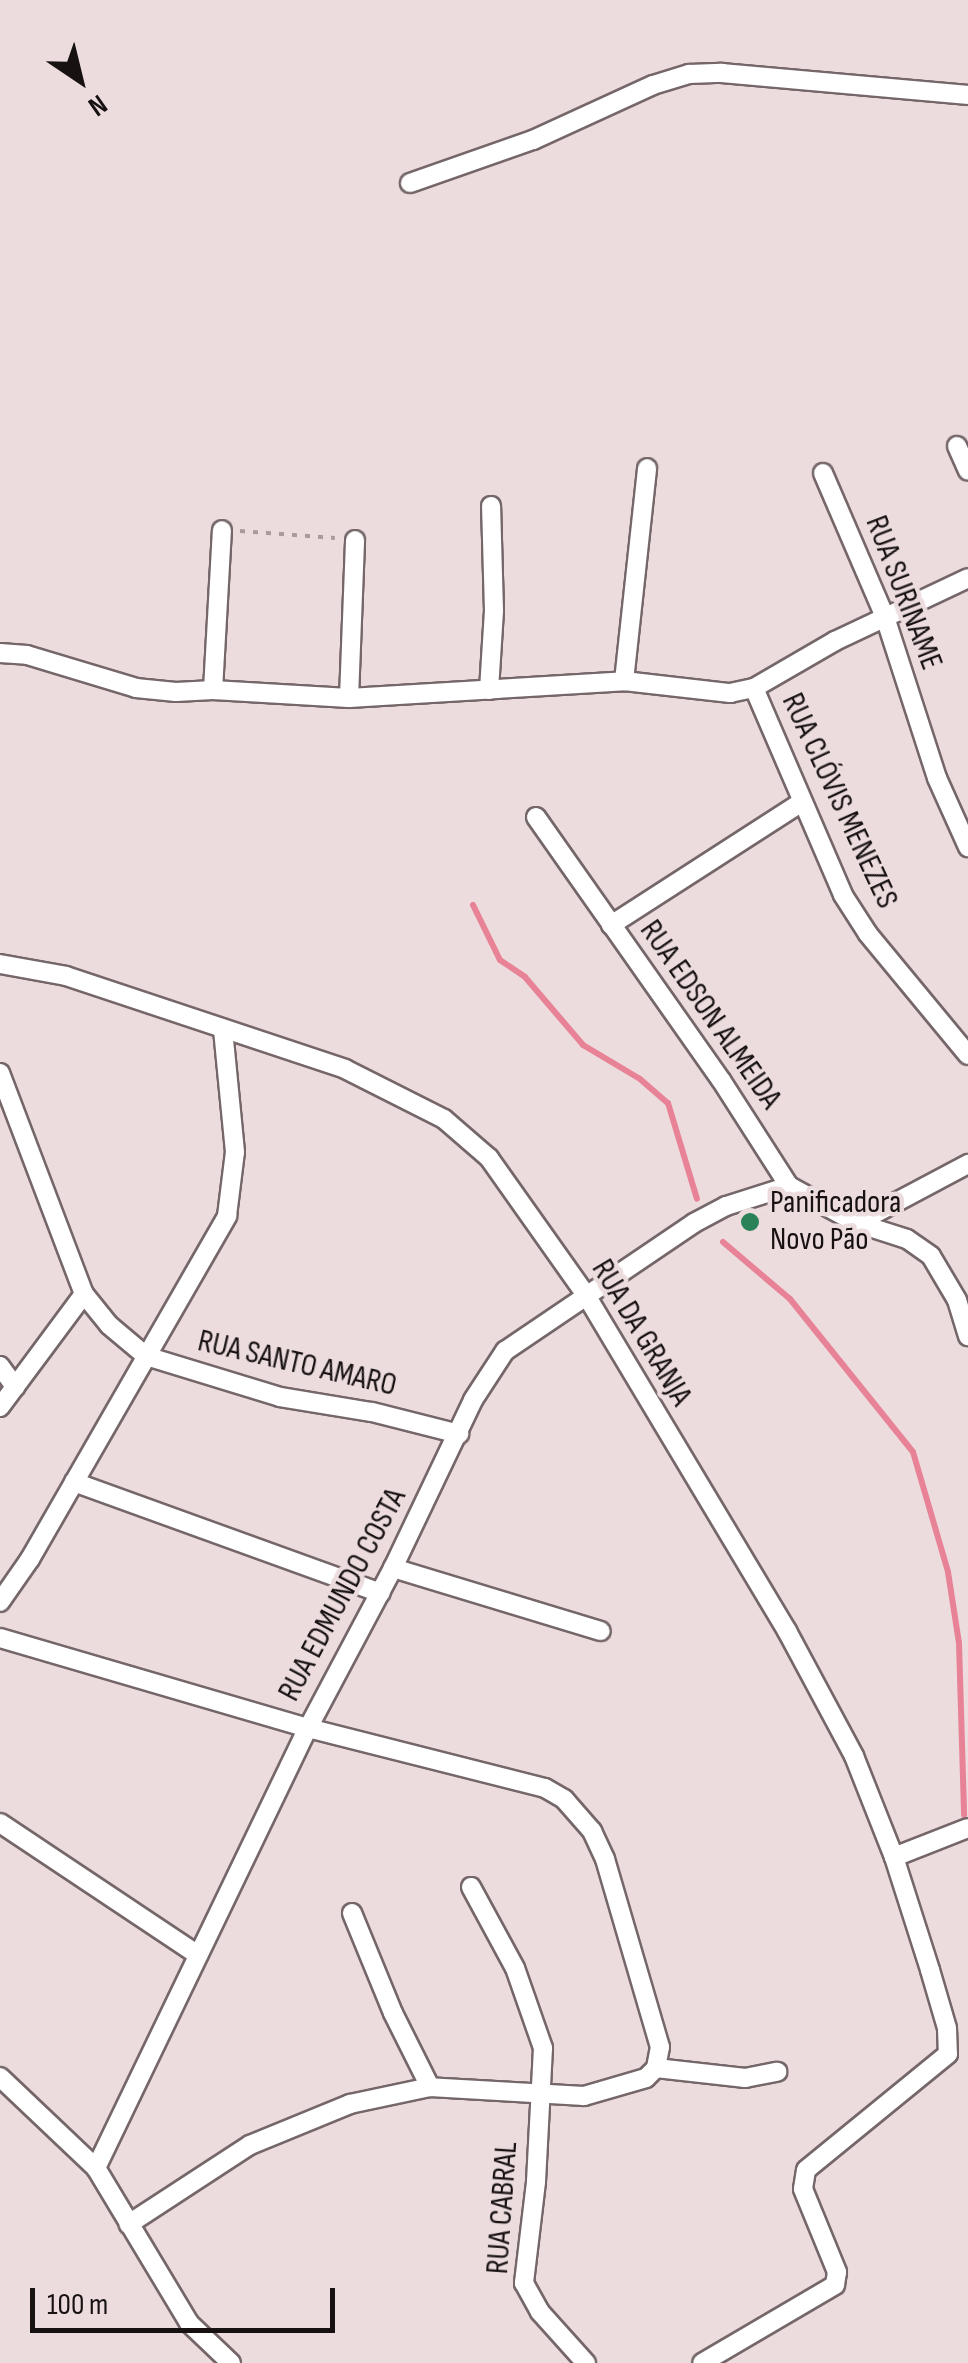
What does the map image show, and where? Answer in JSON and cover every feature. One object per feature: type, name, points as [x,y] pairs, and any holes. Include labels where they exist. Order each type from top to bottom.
[{"type":"street","points":[[410,183],[533,140],[653,85],[690,74],[722,72],[968,95]]},
{"type":"street","points":[[957,446],[968,471]]},
{"type":"street","points":[[624,681],[647,468]]},
{"type":"street","name":"RUA SURINAME","points":[[823,473],[886,617],[937,778],[968,847]]},
{"type":"street","points":[[489,690],[494,611],[491,506]]},
{"type":"street","points":[[212,690],[222,530]]},
{"type":"street","points":[[349,698],[354,540]]},
{"type":"street","points":[[0,653],[27,655],[136,688],[349,698],[624,681],[730,693],[754,688],[968,578]]},
{"type":"street","name":"RUA CLÓVIS MENEZES","points":[[754,688],[842,895],[968,1054]]},
{"type":"street","points":[[610,924],[800,802]]},
{"type":"street","name":"RUA EDSON ALMEIDA","points":[[536,817],[721,1080],[789,1186],[856,1223],[907,1240],[931,1256],[962,1301],[968,1336]]},
{"type":"street","name":"RUA DA GRANJA","points":[[0,964],[66,976],[345,1070],[444,1119],[490,1158],[586,1295],[787,1631],[854,1756],[894,1857],[948,2028],[950,2047],[944,2060],[876,2110],[806,2170],[802,2189],[837,2272],[835,2285],[702,2363]]},
{"type":"street","points":[[1,1600],[214,1242],[234,1189],[235,1152],[223,1029]]},
{"type":"street","name":"RUA SANTO AMARO","points":[[0,1073],[84,1294],[108,1325],[146,1356],[280,1397],[372,1412],[459,1434]]},
{"type":"street","points":[[856,1223],[968,1164]]},
{"type":"street","name":"RUA EDMUNDO COSTA","points":[[96,2168],[308,1728],[393,1568],[473,1400],[504,1351],[712,1214],[789,1186]]},
{"type":"street","points":[[0,1407],[84,1294]]},
{"type":"street","points":[[0,1366],[15,1387]]},
{"type":"street","points":[[74,1482],[380,1593]]},
{"type":"street","points":[[393,1568],[601,1631]]},
{"type":"street","points":[[0,1638],[308,1728],[545,1788],[564,1798],[592,1831],[605,1859],[660,2047],[656,2068]]},
{"type":"street","points":[[0,1823],[198,1956]]},
{"type":"street","points":[[894,1857],[968,1828]]},
{"type":"street","name":"RUA CABRAL","points":[[470,1887],[514,1968],[543,2048],[538,2166],[524,2283],[540,2312],[586,2363]]},
{"type":"street","points":[[352,1914],[393,2013],[430,2087]]},
{"type":"street","points":[[129,2224],[250,2145],[350,2104],[430,2087],[538,2097],[584,2096],[638,2081],[656,2068],[745,2078],[777,2072]]},
{"type":"street","points":[[0,2077],[96,2168],[190,2322],[231,2363]]},
{"type":"path","points":[[222,530],[354,540]]},
{"type":"building","name":"Panificadora Novo Pão","points":[[744,1209],[763,1215],[757,1234],[738,1228]]},
{"type":"waterway","points":[[473,905],[500,960],[525,977],[583,1045],[640,1079],[668,1103],[697,1199]]},
{"type":"waterway","points":[[723,1242],[790,1299],[913,1452],[948,1572],[959,1643],[964,1815]]},
{"type":"place","name":"Panificadora Novo Pão","points":[[750,1222]]}]
